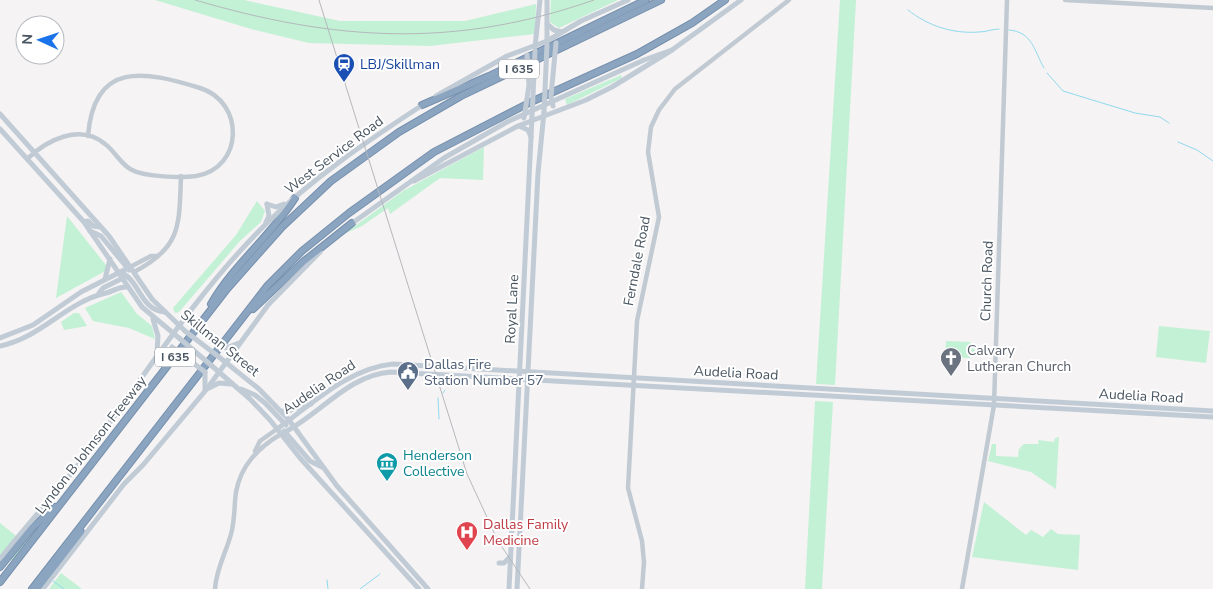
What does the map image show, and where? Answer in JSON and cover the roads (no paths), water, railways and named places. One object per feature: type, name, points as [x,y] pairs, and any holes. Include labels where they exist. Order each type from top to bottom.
[{"type":"highway","points":[[422,105],[498,72],[646,0]]},
{"type":"highway","name":"Lyndon B Johnson Freeway","points":[[0,582],[239,274],[282,227],[331,181],[380,145],[461,96],[661,0]]},
{"type":"highway","name":"I 635","points":[[89,515],[268,285],[302,251],[349,213],[434,152],[531,102],[637,54],[692,23],[725,0]]},
{"type":"highway","points":[[197,328],[224,281],[286,212],[295,198]]},
{"type":"highway","points":[[248,312],[260,304],[303,262],[352,223]]},
{"type":"highway","points":[[0,567],[32,528],[70,492]]},
{"type":"highway","points":[[32,589],[89,515]]},
{"type":"highway","points":[[37,589],[86,524],[89,515]]},
{"type":"main road","name":"Royal Lane","points":[[511,589],[511,546],[535,48],[540,0]]},
{"type":"main road","name":"Royal Lane","points":[[517,589],[530,313],[544,114],[547,0]]},
{"type":"main road","name":"West Service Road","points":[[0,558],[87,453],[192,307],[265,225],[295,198],[358,149],[467,77],[521,50],[535,48],[547,43],[561,33],[628,0]]},
{"type":"main road","points":[[403,187],[518,126],[612,87],[672,50],[740,0]]},
{"type":"main road","points":[[547,24],[561,33],[556,43],[551,96],[553,106],[558,111]]},
{"type":"main road","points":[[518,126],[524,118],[529,85],[527,55],[521,50]]},
{"type":"main road","points":[[43,589],[124,484],[144,465],[206,390],[268,305],[293,278],[352,223],[444,158],[507,122],[644,60],[672,50]]},
{"type":"main road","name":"Skillman Street","points":[[0,114],[101,227],[128,268],[134,272],[152,299],[178,325],[259,389],[280,410],[294,426],[337,486],[428,589]]},
{"type":"main road","points":[[518,126],[528,130],[532,138]]},
{"type":"main road","name":"Skillman Street","points":[[0,129],[84,222],[123,275],[128,287],[153,319],[179,338],[236,386],[277,428]]},
{"type":"main road","points":[[530,177],[538,178]]},
{"type":"main road","points":[[265,225],[268,216],[268,204],[281,206],[295,198]]},
{"type":"main road","points":[[84,222],[88,220],[93,226],[101,227]]},
{"type":"main road","points":[[90,232],[101,236],[128,268],[123,275],[102,288],[99,293]]},
{"type":"main road","points":[[105,279],[110,259]]},
{"type":"main road","points":[[0,338],[33,325],[105,279],[134,272]]},
{"type":"main road","points":[[123,275],[146,304],[155,310],[165,312]]},
{"type":"main road","points":[[0,346],[34,334],[78,303],[99,293],[122,286],[128,287]]},
{"type":"main road","points":[[524,289],[532,290]]},
{"type":"main road","points":[[73,298],[78,303]]},
{"type":"main road","points":[[192,307],[191,321],[226,348],[243,340]]},
{"type":"main road","points":[[523,314],[530,313]]},
{"type":"main road","points":[[153,319],[159,342],[158,352]]},
{"type":"main road","points":[[158,352],[167,346],[172,347],[205,372],[206,390]]},
{"type":"main road","name":"Audelia Road","points":[[277,428],[348,379],[373,367],[393,364],[1213,411]]},
{"type":"main road","points":[[449,376],[450,368]]},
{"type":"main road","name":"Audelia Road","points":[[284,433],[339,394],[374,374],[391,372],[1213,417]]},
{"type":"main road","points":[[206,390],[219,383],[236,386],[255,395],[265,403],[283,424],[294,426]]},
{"type":"main road","points":[[280,410],[291,411],[304,404],[311,404]]},
{"type":"main road","points":[[277,428],[310,461],[325,469]]},
{"type":"main road","points":[[284,433],[300,458],[419,589]]},
{"type":"main road","points":[[499,563],[504,563],[509,559],[511,546]]},
{"type":"street","name":"Ferndale Road","points":[[642,589],[644,562],[642,541],[628,488],[638,314],[659,217],[648,152],[648,140],[655,117],[675,89],[789,0]]},
{"type":"street","name":"Church Road","points":[[962,589],[994,405],[1007,0]]},
{"type":"street","points":[[1065,0],[1213,8]]},
{"type":"street","points":[[27,159],[49,141],[58,138],[88,136],[104,143],[132,170],[143,173],[181,176],[197,175],[213,169],[225,158],[231,146],[233,128],[228,109],[217,97],[205,90],[151,75],[134,75],[112,84],[98,98],[91,114],[88,136]]},
{"type":"street","points":[[134,272],[153,261],[170,244],[178,228],[181,176]]},
{"type":"street","points":[[128,268],[151,256],[157,256]]},
{"type":"street","points":[[215,589],[218,568],[233,528],[239,483],[260,441],[277,428]]},
{"type":"street","points":[[253,455],[260,448],[284,433]]},
{"type":"waterway","points":[[908,10],[932,25],[950,30],[982,32],[999,29]]},
{"type":"waterway","points":[[1009,30],[1023,34],[1028,38],[1044,68]]},
{"type":"waterway","points":[[1047,73],[1063,91],[1135,113],[1160,117],[1169,123]]},
{"type":"waterway","points":[[1178,142],[1197,150],[1213,161]]},
{"type":"waterway","points":[[438,398],[439,419]]},
{"type":"waterway","points":[[360,589],[380,574]]},
{"type":"waterway","points":[[327,580],[328,589]]},
{"type":"waterway","points":[[53,581],[64,589]]},
{"type":"tram line","points":[[319,0],[467,474],[498,541],[530,589]]},
{"type":"railway","points":[[195,0],[247,14],[297,24],[346,31],[394,34],[443,32],[492,26],[542,16],[594,0]]},
{"type":"place","name":"LBJ/Skillman","points":[[344,83]]},
{"type":"place","name":"Calvary Lutheran Church","points":[[951,377]]},
{"type":"place","name":"Dallas Fire Station Number 57","points":[[408,391]]},
{"type":"place","name":"Henderson Collective","points":[[387,482]]},
{"type":"place","name":"Dallas Family Medicine","points":[[467,551]]}]
